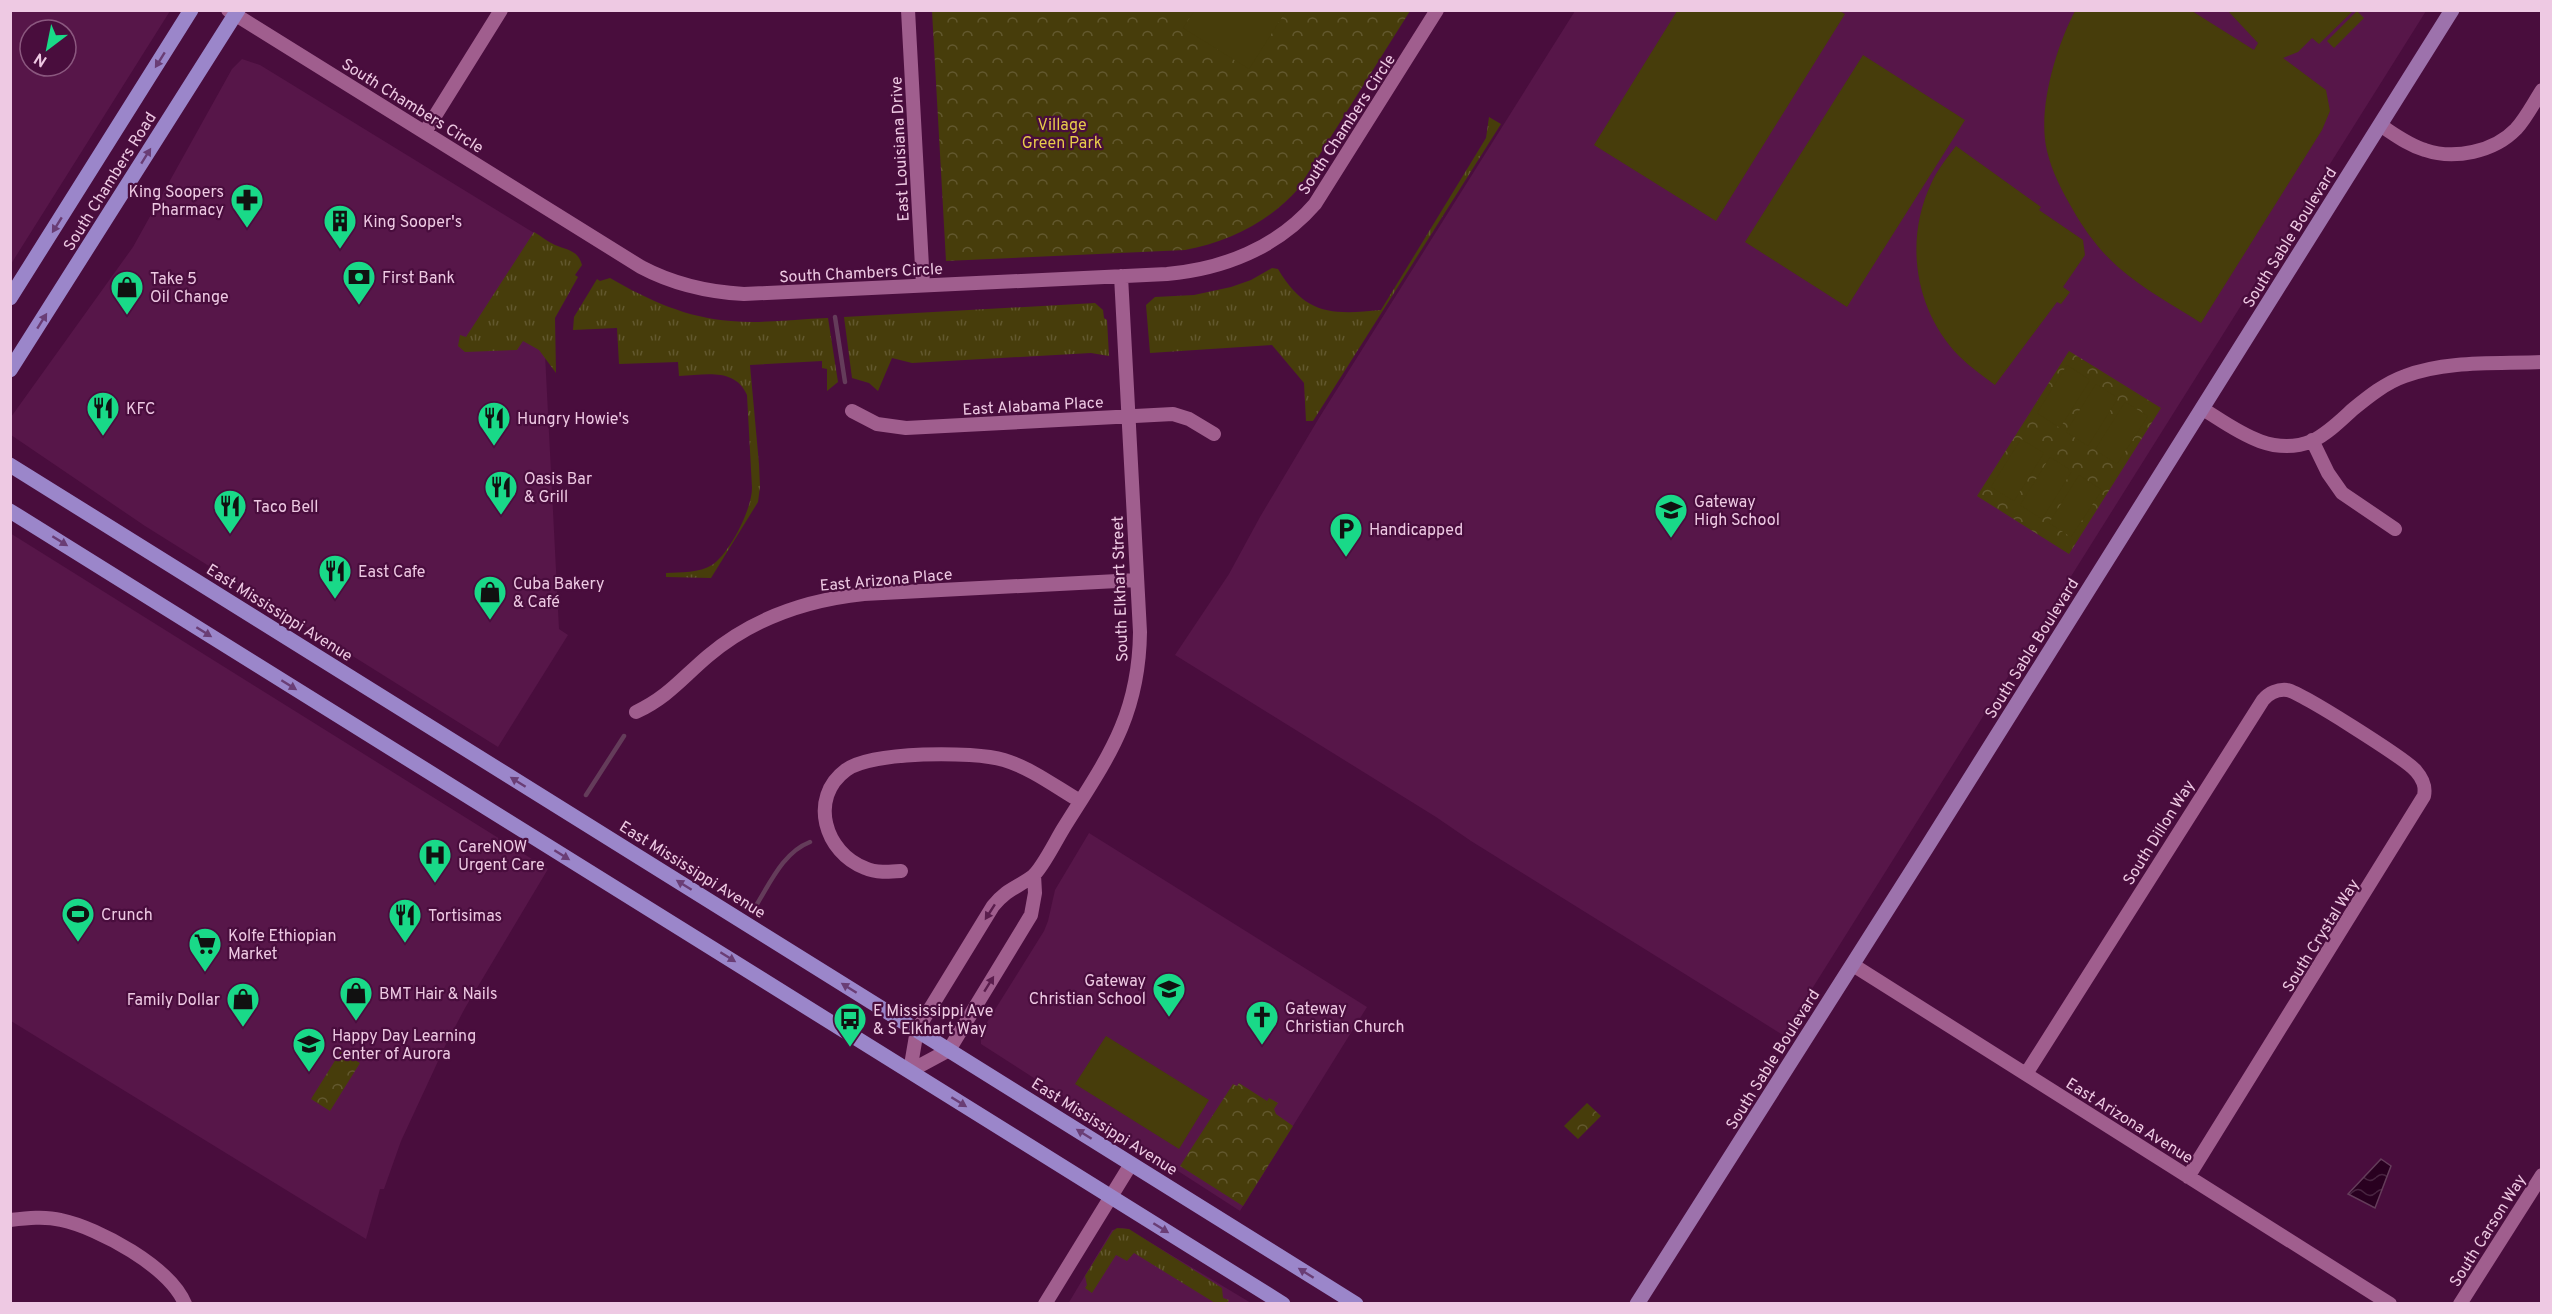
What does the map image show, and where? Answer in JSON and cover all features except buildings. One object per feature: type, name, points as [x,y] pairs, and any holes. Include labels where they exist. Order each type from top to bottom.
[{"type":"main road","name":"South Chambers Road","points":[[10,298],[191,10]]},
{"type":"main road","name":"South Chambers Road","points":[[10,370],[234,12]]},
{"type":"main road","name":"East Mississippi Avenue","points":[[10,465],[1356,1304]]},
{"type":"main road","points":[[10,511],[1283,1304]]},
{"type":"street","points":[[425,132],[501,10]]},
{"type":"street","name":"East Louisiana Drive","points":[[908,10],[923,285]]},
{"type":"street","name":"South Chambers Circle","points":[[234,12],[634,263],[661,277],[686,285],[715,292],[744,294],[1188,272],[1224,264],[1256,250],[1299,220],[1325,190],[1437,10]]},
{"type":"street","name":"South Sable Boulevard","points":[[1637,1304],[1853,965],[2452,10]]},
{"type":"street","points":[[2380,125],[2426,150],[2450,154],[2481,150],[2514,131],[2541,90]]},
{"type":"street","name":"South Elkhart Street","points":[[917,1030],[993,906],[1010,889],[1034,875],[1113,748],[1131,706],[1139,662],[1137,580],[1121,276]]},
{"type":"street","points":[[2203,409],[2240,432],[2265,444],[2284,446],[2312,440],[2329,430],[2369,396],[2404,376],[2449,366],[2541,362]]},
{"type":"street","name":"East Alabama Place","points":[[852,411],[877,424],[906,428],[1178,415],[1214,434]]},
{"type":"street","points":[[2312,440],[2328,473],[2342,493],[2395,529]]},
{"type":"street","name":"East Arizona Place","points":[[636,712],[665,697],[708,656],[746,630],[771,616],[824,599],[864,594],[1137,580]]},
{"type":"street","name":"South Dillon Way","points":[[2026,1074],[2262,700],[2276,691],[2291,690],[2356,729]]},
{"type":"street","name":"South Crystal Way","points":[[2188,1177],[2412,819],[2424,796],[2424,785],[2413,767],[2356,729]]},
{"type":"street","points":[[901,871],[883,872],[867,869],[850,861],[835,847],[828,834],[824,808],[828,794],[835,781],[857,763],[871,759],[956,754],[992,758],[1034,773],[1080,801]]},
{"type":"street","name":"South Elkhart Street","points":[[949,1050],[1031,915],[1035,893],[1034,875]]},
{"type":"street","name":"East Arizona Avenue","points":[[1853,965],[2390,1304]]},
{"type":"street","points":[[909,1071],[917,1030]]},
{"type":"street","points":[[909,1071],[949,1050]]},
{"type":"street","points":[[1045,1304],[1131,1164]]},
{"type":"street","name":"South Carson Way","points":[[2460,1304],[2541,1175]]},
{"type":"street","points":[[10,1220],[51,1218],[90,1228],[158,1268],[174,1283],[185,1304]]},
{"type":"shaded area","points":[[10,11],[170,11],[11,264]]},
{"type":"shaded area","name":"Gateway High School","points":[[1575,11],[2426,11],[1783,1035],[1175,655],[1229,574],[1319,418]]},
{"type":"shaded area","points":[[242,59],[260,65],[539,236],[559,629],[568,635],[498,747],[145,526],[11,435],[11,417],[133,247],[232,69]]},
{"type":"shaded area","points":[[10,533],[548,869],[446,1044],[401,1141],[384,1189],[380,1189],[366,1239],[11,1021]]},
{"type":"shaded area","points":[[1089,833],[1367,1007],[1240,1211],[981,1044],[981,1032],[1044,931],[1055,890]]},
{"type":"shaded area","points":[[1128,1229],[1251,1303],[1068,1304],[1112,1230]]},
{"type":"green space","points":[[1195,10],[1286,11],[1249,69],[1183,28]]},
{"type":"green space","points":[[1838,10],[1845,14],[1716,221],[1594,145],[1677,11]]},
{"type":"green space","name":"Village Green Park","points":[[932,11],[1410,11],[1298,189],[1287,201],[1247,229],[1217,242],[1185,250],[946,261]]},
{"type":"green space","points":[[2075,11],[2192,11],[2254,50],[2258,43],[2228,11],[2353,11],[2319,44],[2312,38],[2298,52],[2283,58],[2326,90],[2330,111],[2322,130],[2201,323],[2158,296],[2111,261],[2082,225],[2055,174],[2047,151],[2045,135],[2046,98],[2061,42]]},
{"type":"green space","points":[[2357,11],[2364,18],[2334,48],[2327,41]]},
{"type":"green space","points":[[1863,55],[1965,120],[1847,307],[1745,242]]},
{"type":"green space","points":[[1489,117],[1501,124],[1313,421],[1306,421],[1304,383],[1272,345],[1150,353],[1146,305],[1155,297],[1194,295],[1231,287],[1251,280],[1272,268],[1278,269],[1299,296],[1321,309],[1348,312],[1381,310],[1486,138]]},
{"type":"green space","points":[[1956,146],[2041,207],[2039,210],[2083,240],[2085,255],[2063,287],[2070,292],[2061,304],[2057,302],[1995,385],[1963,360],[1944,338],[1932,318],[1918,275],[1916,252],[1923,206],[1936,174]]},
{"type":"green space","points":[[534,232],[552,244],[575,253],[582,265],[575,275],[578,277],[555,318],[556,373],[539,350],[523,341],[517,350],[465,352],[458,346],[460,335],[466,337]]},
{"type":"green space","points":[[610,278],[668,307],[715,319],[755,322],[828,318],[838,382],[827,391],[827,369],[822,368],[822,361],[750,365],[759,464],[758,502],[711,578],[666,577],[666,573],[707,568],[726,551],[739,530],[752,488],[747,395],[742,386],[727,376],[708,374],[679,376],[678,362],[619,364],[617,328],[573,330],[574,317],[597,279],[600,281]]},
{"type":"green space","points":[[1095,303],[1103,310],[1104,318],[1107,320],[1109,356],[1091,353],[912,363],[892,358],[878,391],[869,383],[852,378],[844,317]]},
{"type":"green space","points":[[2069,351],[2161,408],[2069,554],[1977,496]]},
{"type":"green space","points":[[2067,365],[2090,380],[2060,428],[2037,413]]},
{"type":"green space","points":[[2096,384],[2118,398],[2088,446],[2066,432]]},
{"type":"green space","points":[[2125,402],[2148,416],[2117,464],[2095,450]]},
{"type":"green space","points":[[2021,439],[2044,453],[2014,501],[1991,487]]},
{"type":"green space","points":[[2050,457],[2072,471],[2042,519],[2020,505]]},
{"type":"green space","points":[[2079,475],[2102,490],[2071,537],[2049,523]]},
{"type":"green space","points":[[1106,1036],[1209,1100],[1179,1149],[1075,1084]]},
{"type":"green space","points":[[341,1051],[360,1063],[330,1111],[311,1099]]},
{"type":"green space","points":[[1239,1083],[1267,1101],[1269,1098],[1278,1103],[1274,1109],[1276,1114],[1293,1126],[1243,1206],[1180,1166],[1233,1084],[1237,1086]]},
{"type":"green space","points":[[1587,1103],[1601,1116],[1578,1139],[1564,1126]]},
{"type":"green space","points":[[1117,1228],[1129,1229],[1222,1288],[1223,1298],[1229,1300],[1227,1303],[1215,1303],[1134,1253],[1127,1261],[1116,1255],[1092,1293],[1085,1288],[1087,1285],[1085,1276]]},
{"type":"water","points":[[2381,1159],[2391,1166],[2375,1208],[2348,1194]]},
{"type":"waterway","points":[[835,317],[845,382]]},
{"type":"waterway","points":[[586,795],[624,736]]},
{"type":"waterway","points":[[757,904],[785,860],[810,842]]},
{"type":"place","name":"King Soopers Pharmacy","points":[[247,229]]},
{"type":"place","name":"King Sooper's","points":[[340,250]]},
{"type":"place","name":"First Bank","points":[[359,306]]},
{"type":"place","name":"Take 5 Oil Change","points":[[127,316]]},
{"type":"place","name":"KFC","points":[[103,437]]},
{"type":"place","name":"Hungry Howie's","points":[[494,447]]},
{"type":"place","name":"Oasis Bar & Grill","points":[[501,516]]},
{"type":"place","name":"Taco Bell","points":[[230,535]]},
{"type":"place","name":"Gateway High School","points":[[1671,539]]},
{"type":"place","name":"Handicapped","points":[[1346,558]]},
{"type":"place","name":"East Cafe","points":[[335,600]]},
{"type":"place","name":"Cuba Bakery & Café","points":[[490,621]]},
{"type":"place","name":"CareNOW Urgent Care","points":[[435,884]]},
{"type":"place","name":"Crunch","points":[[78,943]]},
{"type":"place","name":"Tortisimas","points":[[405,944]]},
{"type":"place","name":"Kolfe Ethiopian Market","points":[[205,973]]},
{"type":"place","name":"Gateway Christian School","points":[[1169,1018]]},
{"type":"place","name":"BMT Hair & Nails","points":[[356,1022]]},
{"type":"place","name":"Family Dollar","points":[[243,1028]]},
{"type":"place","name":"Gateway Christian Church","points":[[1262,1046]]},
{"type":"place","name":"E Mississippi Ave & S Elkhart Way","points":[[850,1048]]},
{"type":"place","name":"Happy Day Learning Center of Aurora","points":[[309,1073]]}]
